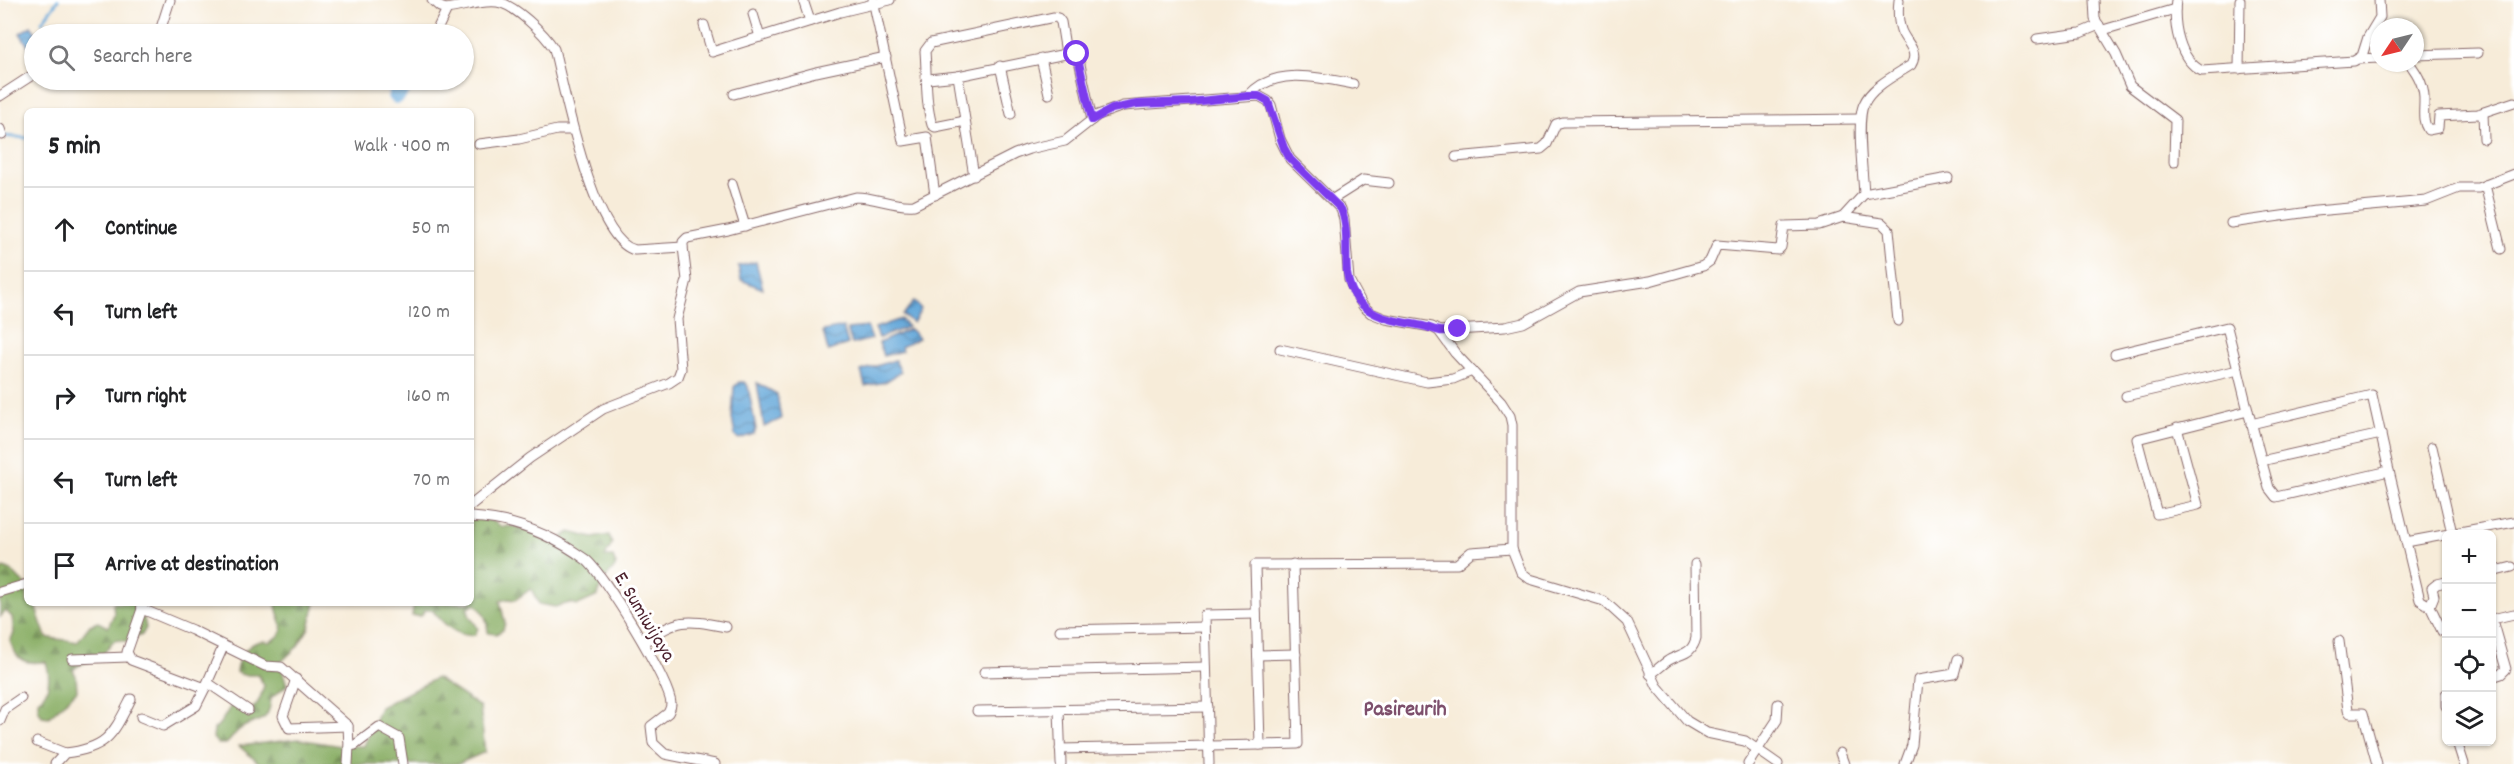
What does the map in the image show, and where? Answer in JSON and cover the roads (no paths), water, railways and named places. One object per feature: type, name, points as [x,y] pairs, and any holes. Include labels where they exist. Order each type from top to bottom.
[{"type":"street","points":[[162,24],[170,0]]},
{"type":"street","points":[[432,0],[440,7],[447,9],[497,2],[506,4],[541,32],[554,49],[573,130],[591,187],[612,230],[628,249],[641,251],[683,247]]},
{"type":"street","points":[[803,0],[810,21]]},
{"type":"street","points":[[704,26],[712,52],[874,2],[890,0]]},
{"type":"street","points":[[1864,194],[1860,119],[1864,103],[1875,90],[1911,65],[1914,60],[1914,52],[1901,29],[1899,0]]},
{"type":"street","points":[[2094,0],[2094,15],[2130,86],[2175,120],[2174,162]]},
{"type":"street","points":[[2239,69],[2240,0]]},
{"type":"street","points":[[2359,59],[2381,14],[2379,0]]},
{"type":"street","points":[[874,2],[903,141],[927,137],[935,195]]},
{"type":"street","points":[[2037,39],[2080,33],[2176,4],[2184,53],[2193,66],[2202,71],[2370,58]]},
{"type":"street","points":[[440,24],[447,9]]},
{"type":"street","points":[[753,14],[760,37]]},
{"type":"street","points":[[965,121],[935,127],[932,125],[926,96],[928,79],[925,51],[931,43],[1035,20],[1058,18],[1066,53]]},
{"type":"street","points":[[928,79],[957,76],[1066,53],[1077,54],[1092,120]]},
{"type":"street","points":[[2424,55],[2478,53]]},
{"type":"street","points":[[734,94],[886,57]]},
{"type":"street","points":[[1041,58],[1049,94]]},
{"type":"street","points":[[1000,66],[1011,114]]},
{"type":"street","points":[[2415,72],[2424,94],[2423,112],[2427,129],[2438,128],[2439,116],[2483,113],[2514,102]]},
{"type":"street","points":[[957,76],[974,176]]},
{"type":"street","points":[[1248,96],[1262,84],[1280,78],[1323,78],[1353,84]]},
{"type":"street","points":[[0,96],[24,80]]},
{"type":"street","points":[[474,503],[530,458],[603,409],[669,383],[678,376],[681,369],[677,319],[687,280],[683,247],[683,242],[687,238],[745,226],[856,197],[866,197],[903,206],[914,205],[1029,148],[1065,141],[1092,120],[1112,109],[1137,104],[1259,96],[1268,101],[1287,154],[1301,171],[1341,209],[1344,219],[1349,280],[1363,306],[1371,313],[1386,319],[1431,327],[1439,331],[1501,402],[1512,425],[1512,549],[1521,572],[1530,579],[1604,601],[1613,606],[1627,622],[1650,674],[1666,699],[1687,721],[1707,733],[1745,741],[1778,764]]},
{"type":"street","points":[[2483,113],[2484,139]]},
{"type":"street","points":[[1456,157],[1541,149],[1547,144],[1556,124],[1563,122],[1860,119]]},
{"type":"street","points":[[479,144],[519,139],[557,130],[573,130]]},
{"type":"street","points":[[2231,223],[2316,211],[2426,201],[2453,190],[2485,185],[2514,174]]},
{"type":"street","points":[[1843,217],[1864,194],[1948,178]]},
{"type":"street","points":[[1333,199],[1363,180],[1389,183]]},
{"type":"street","points":[[732,184],[745,226]]},
{"type":"street","points":[[2485,185],[2501,249]]},
{"type":"street","points":[[1439,331],[1505,327],[1523,323],[1580,292],[1650,281],[1703,266],[1710,261],[1717,245],[1778,250],[1781,247],[1784,226],[1819,225],[1843,217],[1882,223],[1889,230],[1898,321]]},
{"type":"street","points":[[2115,354],[2227,327],[2261,461],[2269,488],[2276,497],[2389,471]]},
{"type":"street","points":[[1280,350],[1427,382],[1453,379],[1472,371]]},
{"type":"street","points":[[2126,396],[2238,370]]},
{"type":"street","points":[[2251,424],[2372,395],[2420,600],[2430,606],[2442,632]]},
{"type":"street","points":[[2177,429],[2198,505],[2157,514],[2137,439],[2248,411]]},
{"type":"street","points":[[2261,461],[2381,434]]},
{"type":"street","points":[[2432,447],[2451,530]]},
{"type":"street","name":"E. Sumiwijaya","points":[[474,517],[505,522],[545,534],[594,566],[644,642],[665,688],[671,706],[668,713],[651,726],[653,743],[665,754],[715,764]]},
{"type":"street","points":[[2469,530],[2514,522]]},
{"type":"street","points":[[2406,542],[2442,535]]},
{"type":"street","points":[[1260,745],[1255,565],[1457,564],[1471,552],[1512,549]]},
{"type":"street","points":[[1060,749],[1298,744],[1293,564]]},
{"type":"street","points":[[1650,674],[1670,660],[1688,653],[1693,647],[1696,638],[1695,564]]},
{"type":"street","points":[[2496,571],[2511,567]]},
{"type":"street","points":[[2417,589],[2442,583]]},
{"type":"street","points":[[2430,606],[2434,596],[2432,588],[2442,583]]},
{"type":"street","points":[[0,592],[24,585]]},
{"type":"street","points":[[128,657],[127,652],[142,606],[265,666],[281,667],[348,726],[348,764]]},
{"type":"street","points":[[2496,619],[2514,614]]},
{"type":"street","points":[[1209,764],[1205,615],[1256,615]]},
{"type":"street","points":[[644,642],[664,628],[683,621],[726,627]]},
{"type":"street","points":[[1060,630],[1205,627]]},
{"type":"street","points":[[2496,634],[2506,669],[2496,676]]},
{"type":"street","points":[[2339,641],[2348,710],[2350,713],[2362,712],[2377,764]]},
{"type":"street","points":[[141,717],[163,726],[196,706],[223,646]]},
{"type":"street","points":[[1258,655],[1296,654]]},
{"type":"street","points":[[72,660],[128,657],[206,686],[248,710]]},
{"type":"street","points":[[1905,764],[1912,746],[1918,680],[1954,674],[1958,658]]},
{"type":"street","points":[[984,672],[1206,667]]},
{"type":"street","points":[[296,679],[283,716],[289,728],[348,726]]},
{"type":"street","points":[[0,721],[5,709],[21,698]]},
{"type":"street","points":[[37,742],[65,753],[87,750],[114,732],[131,699]]},
{"type":"street","points":[[1748,764],[1777,720],[1778,704]]},
{"type":"street","points":[[977,711],[1208,707]]},
{"type":"street","points":[[1059,710],[1060,764]]},
{"type":"street","points":[[349,746],[355,745],[379,727],[399,738],[403,764]]},
{"type":"street","points":[[2459,746],[2464,764]]},
{"type":"street","points":[[56,764],[65,753]]},
{"type":"street","points":[[1840,753],[1844,764]]},
{"type":"water","points":[[756,262],[763,289],[741,280],[738,266]]},
{"type":"water","points":[[914,301],[921,309],[913,323],[903,315]]},
{"type":"water","points":[[901,319],[908,327],[879,338],[875,328]]},
{"type":"water","points":[[843,327],[848,344],[828,351],[823,331]]},
{"type":"water","points":[[867,327],[872,339],[852,344],[847,329]]},
{"type":"water","points":[[910,329],[919,338],[901,347],[902,351],[883,356],[879,343]]},
{"type":"water","points":[[895,360],[901,372],[885,382],[865,386],[861,371]]},
{"type":"water","points":[[739,382],[744,382],[748,386],[756,429],[754,434],[739,439],[735,436],[732,418],[734,387]]},
{"type":"water","points":[[757,383],[777,394],[781,419],[764,427]]},
{"type":"waterway","points":[[42,22],[58,0]]},
{"type":"waterway","points":[[397,95],[401,90]]},
{"type":"waterway","points":[[2,136],[24,138]]},
{"type":"district","name":"Pasireurih","points":[[1405,707]]}]
